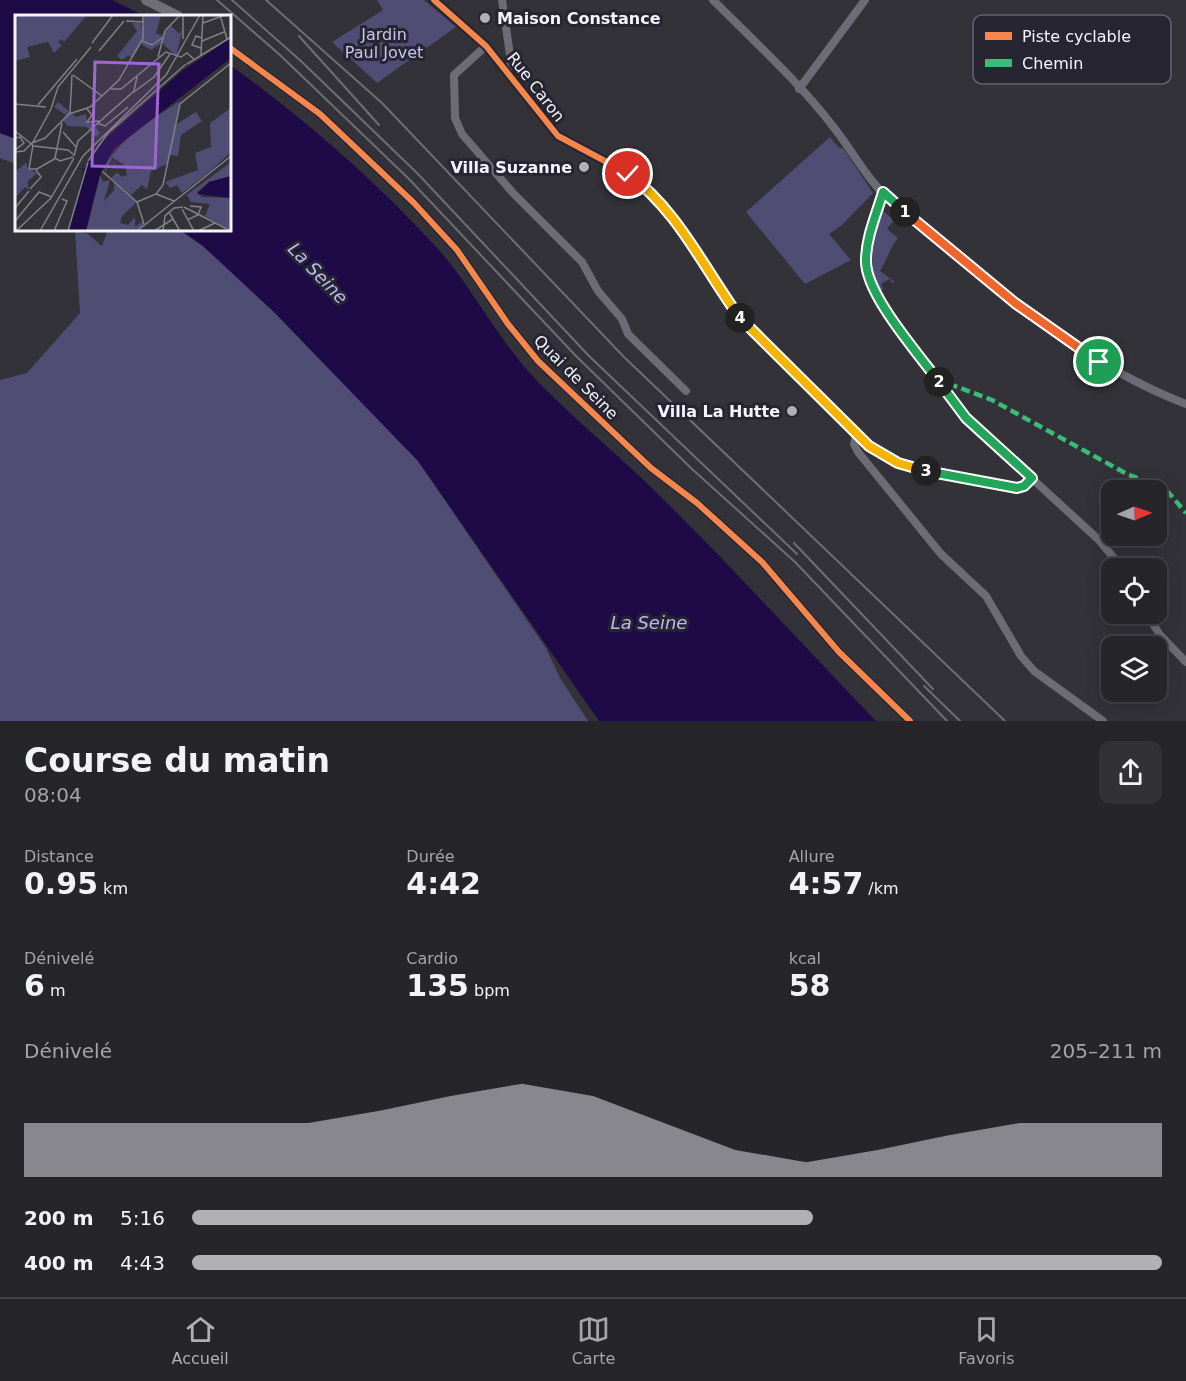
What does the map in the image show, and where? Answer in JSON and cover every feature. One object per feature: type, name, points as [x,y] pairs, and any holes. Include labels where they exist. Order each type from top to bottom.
[{"type":"main road","points":[[146,0],[176,15]]},
{"type":"main road","name":"Quai de Seine","points":[[231,49],[320,114],[414,202],[457,250],[508,324],[538,361],[651,468],[697,503],[762,562],[839,652],[910,721]]},
{"type":"street","name":"Rue Caron","points":[[434,0],[486,46],[558,136],[618,168],[649,192],[694,247],[740,318],[802,383],[884,457],[911,468],[1017,488],[1024,486],[1032,478]]},
{"type":"street","points":[[501,0],[511,62],[507,71]]},
{"type":"street","points":[[713,0],[835,128],[883,192],[1000,291],[1076,347],[1125,377],[1186,405]]},
{"type":"street","points":[[799,89],[862,1]]},
{"type":"street","points":[[486,46],[454,75],[454,109],[458,129],[513,193],[582,262],[598,291],[622,319],[628,334],[686,391]]},
{"type":"street","points":[[883,192],[866,252],[867,273],[873,289],[966,418],[1099,540],[1114,558]]},
{"type":"street","points":[[857,434],[854,444],[858,452],[941,554],[986,596],[1028,663],[1042,678],[1103,721]]},
{"type":"street","points":[[1153,624],[1160,635],[1186,662]]},
{"type":"green space","name":"Jardin Paul Jovet","points":[[377,0],[424,0],[456,27],[377,83],[332,42],[383,10]]},
{"type":"green space","points":[[0,133],[15,139],[15,164],[0,158]]},
{"type":"green space","points":[[830,137],[839,148],[843,148],[873,193],[842,225],[829,234],[851,260],[805,284],[746,212]]},
{"type":"green space","points":[[883,211],[894,220],[887,229],[898,238],[880,271],[895,282],[889,279],[881,284],[883,289],[880,292],[873,271],[872,252]]},
{"type":"green space","points":[[75,231],[88,234],[102,246],[108,231],[181,231],[203,246],[274,312],[418,461],[546,648],[560,678],[588,721],[0,721],[0,380],[27,373],[80,313]]},
{"type":"water","points":[[0,0],[112,0],[143,15],[15,15],[15,139],[0,133]]},
{"type":"water","name":"La Seine","points":[[231,66],[338,151],[414,223],[464,282],[524,367],[694,530],[876,721],[599,721],[418,461],[274,312],[203,246],[181,231],[231,231]]},
{"type":"railway","points":[[217,0],[280,55],[409,179],[576,356],[692,469],[795,562],[947,721]]},
{"type":"railway","points":[[232,0],[302,62],[418,174],[589,356],[797,554]]},
{"type":"railway","points":[[266,0],[382,103],[624,357],[1005,721]]},
{"type":"railway","points":[[299,36],[379,125]]},
{"type":"railway","points":[[794,543],[933,689]]},
{"type":"railway","points":[[924,686],[960,721]]},
{"type":"marked path","points":[[936,379],[992,400],[1127,474],[1155,485],[1169,493],[1186,513]]},
{"type":"cycle path","points":[[434,0],[486,46],[558,136],[618,168],[649,192],[694,247],[740,318],[869,446],[903,464],[960,479],[1017,488],[1024,486],[1032,478]]},
{"type":"cycle path","points":[[231,49],[320,114],[414,203],[457,250],[508,324],[538,361],[651,468],[697,503],[762,562],[839,652],[910,721]]},
{"type":"place","name":"Maison Constance","points":[[485,18]]},
{"type":"place","name":"Villa Suzanne","points":[[584,167]]},
{"type":"place","name":"Villa La Hutte","points":[[792,411]]},
{"type":"route","points":[[628,174],[649,192],[684,234],[740,318],[802,383],[869,446],[884,457],[898,463],[911,468],[1017,488],[1024,486],[1032,478],[966,418],[873,289],[867,273],[866,252],[883,192],[1015,303],[1099,362]]}]
